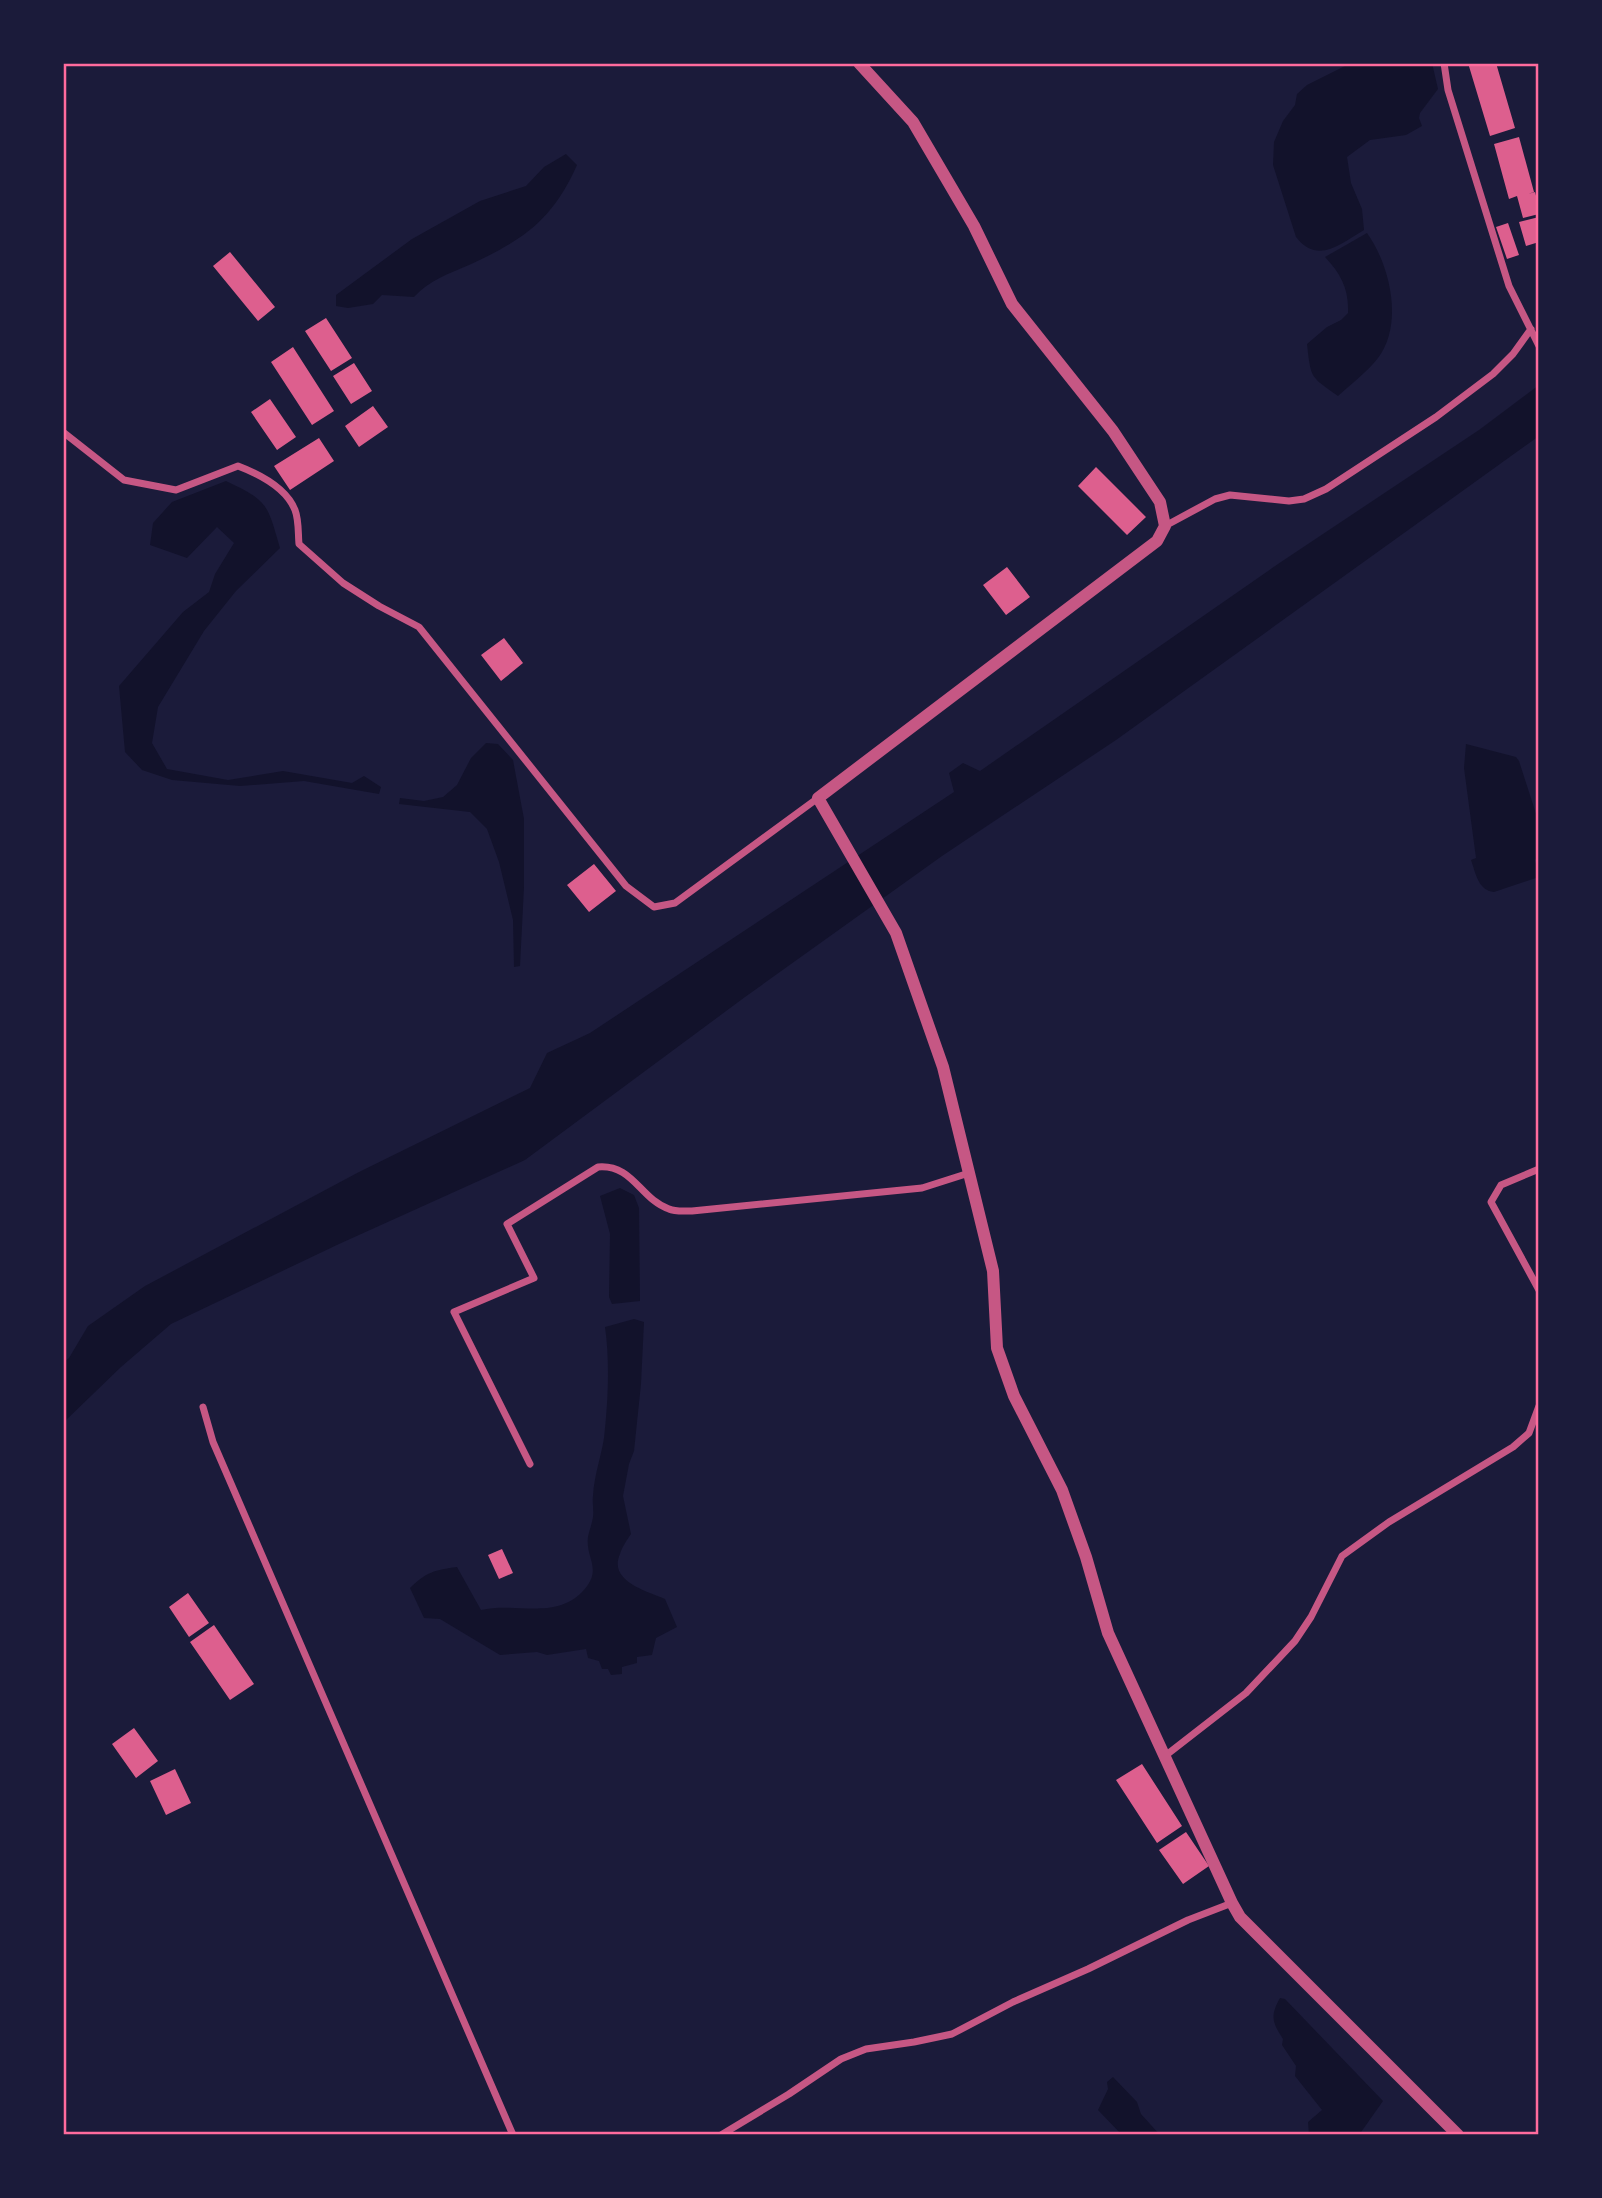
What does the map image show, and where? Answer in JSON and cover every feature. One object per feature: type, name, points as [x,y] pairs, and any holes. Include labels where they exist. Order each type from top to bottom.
[{"type":"street","points":[[859,63],[913,122],[974,226],[1012,304],[1113,431],[1160,502],[1165,526]]},
{"type":"street","points":[[1444,63],[1448,90],[1509,286],[1539,346]]},
{"type":"street","points":[[63,432],[124,480],[176,490],[238,466],[257,473],[282,490],[296,510],[299,544],[343,583],[419,627],[626,886],[654,907],[675,903],[818,798],[1157,541],[1165,526],[1215,499],[1230,495],[1289,501],[1304,499],[1326,489],[1436,417],[1493,374],[1513,354],[1531,329]]},
{"type":"street","points":[[818,798],[896,933],[943,1067],[993,1271],[997,1348],[1014,1396],[1062,1490],[1086,1557],[1108,1633],[1232,1903],[1240,1917],[1458,2135]]},
{"type":"street","points":[[530,1464],[454,1312],[534,1278],[507,1224],[598,1167],[609,1166],[623,1171],[659,1204],[670,1210],[691,1211],[922,1188],[969,1174]]},
{"type":"street","points":[[1539,1168],[1501,1185],[1491,1202],[1539,1290]]},
{"type":"street","points":[[1165,1756],[1246,1693],[1295,1641],[1311,1617],[1342,1556],[1389,1522],[1513,1447],[1529,1433],[1539,1406]]},
{"type":"street","points":[[203,1407],[219,1455],[513,2135]]},
{"type":"street","points":[[723,2135],[841,2059],[866,2049],[952,2034],[1013,2001],[1088,1969],[1188,1920],[1232,1903]]},
{"type":"shaded area","points":[[1351,63],[1432,63],[1438,89],[1420,113],[1422,126],[1406,135],[1370,140],[1347,157],[1351,183],[1362,209],[1364,230],[1338,246],[1321,251],[1313,250],[1296,237],[1273,165],[1274,142],[1283,121],[1295,105],[1297,94],[1307,85]]},
{"type":"shaded area","points":[[566,154],[577,165],[557,201],[534,227],[505,247],[433,282],[414,297],[382,295],[373,304],[348,308],[336,306],[336,295],[412,239],[480,201],[526,186],[544,167]]},
{"type":"shaded area","points":[[1367,233],[1382,261],[1387,278],[1392,312],[1390,329],[1378,358],[1338,396],[1317,380],[1311,371],[1307,344],[1348,313],[1343,282],[1325,257]]},
{"type":"shaded area","points":[[1539,385],[1539,436],[1116,740],[942,856],[745,997],[525,1160],[171,1324],[63,1423],[63,1363],[69,1358],[88,1326],[145,1286],[359,1172],[530,1088],[547,1053],[590,1033],[954,792],[949,773],[963,763],[980,771],[1278,564],[1479,430]]},
{"type":"shaded area","points":[[226,481],[264,505],[280,548],[236,591],[204,631],[158,707],[152,743],[167,769],[228,780],[283,771],[352,783],[364,776],[381,787],[379,794],[304,781],[240,786],[172,780],[142,770],[125,752],[119,686],[183,612],[209,592],[215,574],[234,543],[217,527],[187,558],[150,545],[153,523],[172,502]]},
{"type":"shaded area","points":[[486,743],[498,744],[513,760],[524,819],[520,966],[514,967],[513,920],[499,862],[487,829],[470,812],[399,804],[400,798],[424,801],[443,797],[457,785],[471,758]]},
{"type":"shaded area","points":[[1466,744],[1516,757],[1519,761],[1539,823],[1539,856],[1535,860],[1539,877],[1494,892],[1484,888],[1478,880],[1471,860],[1476,858],[1464,768]]},
{"type":"shaded area","points":[[620,1188],[634,1195],[639,1208],[640,1301],[612,1304],[609,1297],[610,1234],[600,1196]]},
{"type":"shaded area","points":[[634,1319],[644,1322],[641,1384],[634,1451],[623,1496],[631,1534],[622,1549],[619,1571],[631,1584],[665,1599],[677,1627],[656,1638],[652,1655],[637,1657],[637,1663],[622,1667],[622,1674],[611,1675],[608,1669],[602,1669],[599,1661],[588,1658],[586,1649],[547,1655],[537,1652],[500,1655],[440,1619],[424,1618],[410,1588],[426,1575],[443,1569],[457,1567],[481,1610],[547,1608],[560,1605],[582,1592],[588,1584],[593,1570],[588,1537],[607,1411],[605,1327]]},
{"type":"shaded area","points":[[1280,1998],[1285,1999],[1383,2101],[1359,2135],[1309,2135],[1308,2122],[1322,2110],[1295,2076],[1296,2066],[1282,2045],[1283,2039],[1274,2019]]},
{"type":"shaded area","points":[[1113,2077],[1137,2102],[1141,2114],[1160,2135],[1122,2135],[1098,2110],[1108,2089],[1107,2082]]},
{"type":"building","points":[[1468,63],[1496,63],[1515,128],[1490,136]]},
{"type":"building","points":[[1519,137],[1534,192],[1528,194],[1535,192],[1539,207],[1539,214],[1523,218],[1517,196],[1509,199],[1494,144]]},
{"type":"building","points":[[1539,217],[1539,242],[1526,246],[1519,222]]},
{"type":"building","points":[[1508,223],[1519,255],[1507,259],[1496,227]]},
{"type":"building","points":[[230,252],[275,307],[258,321],[213,266]]},
{"type":"building","points":[[326,318],[352,358],[331,371],[305,331]]},
{"type":"building","points":[[293,347],[334,411],[312,425],[271,362]]},
{"type":"building","points":[[354,363],[372,391],[351,404],[333,376]]},
{"type":"building","points":[[270,399],[296,437],[277,450],[251,412]]},
{"type":"building","points":[[373,406],[388,427],[359,447],[345,426]]},
{"type":"building","points":[[319,438],[334,461],[290,490],[274,466]]},
{"type":"building","points":[[1096,467],[1146,517],[1127,535],[1078,486]]},
{"type":"building","points":[[1007,567],[1030,597],[1006,615],[983,585]]},
{"type":"building","points":[[504,638],[523,663],[501,681],[481,655]]},
{"type":"building","points":[[594,864],[616,891],[589,912],[567,885]]},
{"type":"building","points":[[502,1549],[513,1573],[499,1579],[488,1555]]},
{"type":"building","points":[[188,1593],[209,1623],[189,1637],[169,1607]]},
{"type":"building","points":[[214,1625],[254,1684],[230,1700],[190,1642]]},
{"type":"building","points":[[134,1728],[158,1761],[136,1778],[112,1744]]},
{"type":"building","points":[[1142,1764],[1182,1826],[1157,1843],[1116,1780]]},
{"type":"building","points":[[175,1769],[191,1803],[166,1815],[150,1781]]},
{"type":"building","points":[[1186,1832],[1209,1866],[1183,1884],[1159,1850]]}]
